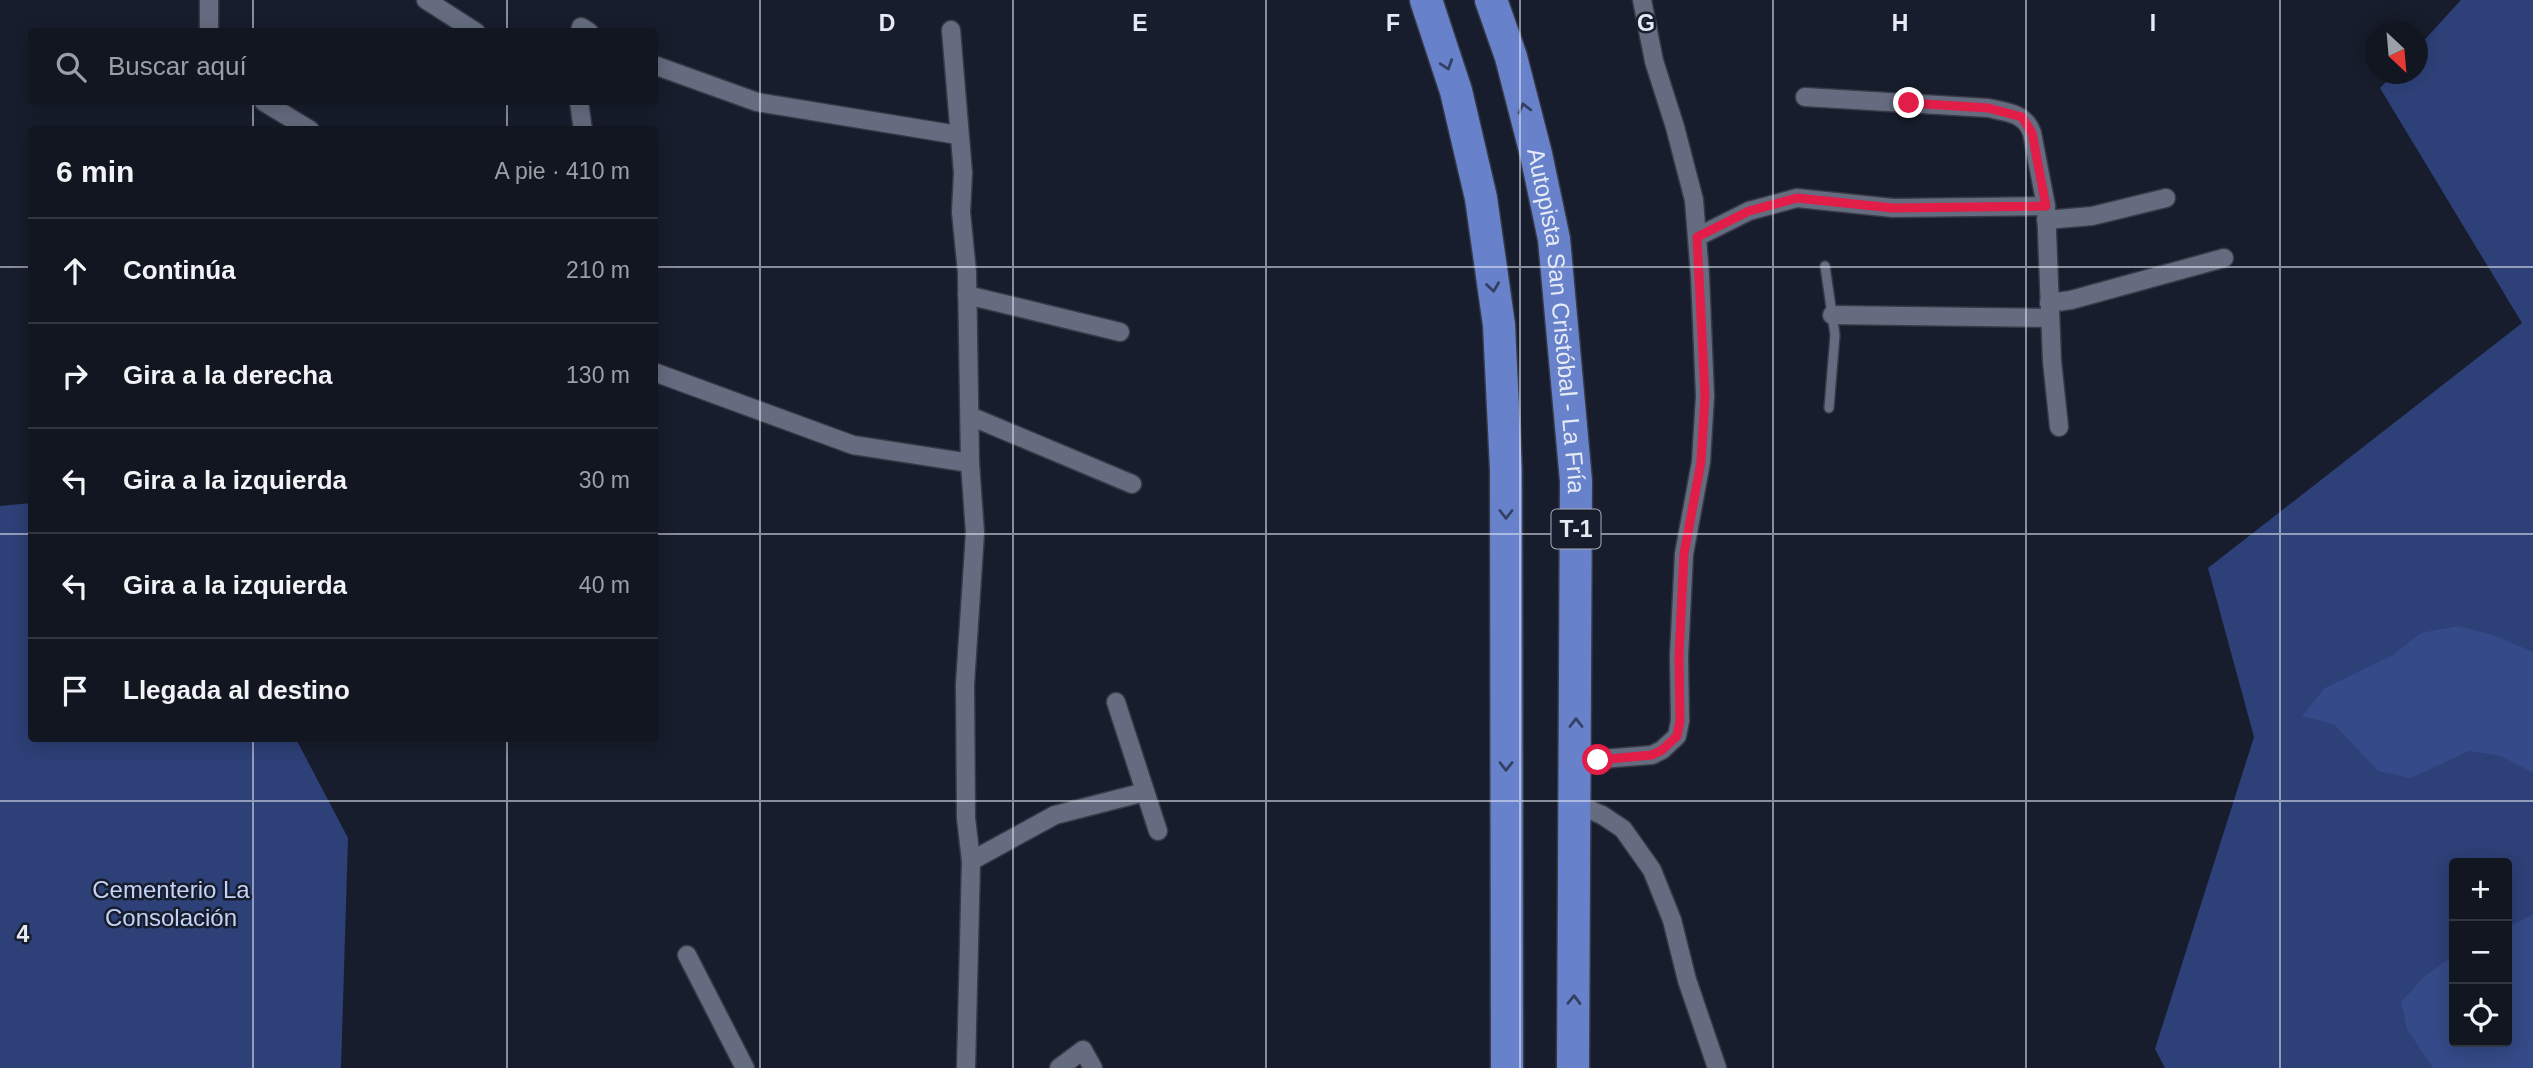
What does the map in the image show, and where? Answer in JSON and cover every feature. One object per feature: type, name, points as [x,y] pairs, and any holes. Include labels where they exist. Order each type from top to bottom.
[{"type":"highway","points":[[1426,0],[1457,91],[1478,185],[1499,325],[1506,470],[1507,1068]]},
{"type":"highway","name":"Autopista San Cristóbal - La Fría","points":[[1491,0],[1511,58],[1536,154],[1554,239],[1576,481],[1573,1068]]},
{"type":"street","points":[[209,0],[209,28]]},
{"type":"street","points":[[426,0],[469,28]]},
{"type":"street","points":[[1576,761],[1652,755],[1677,736],[1680,721],[1679,656],[1684,554],[1701,462],[1705,396],[1697,237],[1693,200],[1675,127],[1654,61],[1642,0]]},
{"type":"street","points":[[951,30],[963,173],[961,212],[967,295],[970,463],[975,533],[965,697],[966,818],[971,861],[965,1068]]},
{"type":"street","points":[[658,66],[757,102],[958,135]]},
{"type":"street","points":[[1805,97],[1988,108],[2015,114],[2027,122],[2032,133],[2046,213],[2052,361],[2059,427]]},
{"type":"street","points":[[269,105],[303,126]]},
{"type":"street","points":[[579,105],[582,126]]},
{"type":"street","points":[[1697,237],[1749,211],[1797,198],[1893,208],[2092,216],[2166,198]]},
{"type":"street","points":[[1832,315],[2050,311],[2071,300],[2224,257]]},
{"type":"street","points":[[967,295],[1120,332]]},
{"type":"street","points":[[658,373],[853,445],[970,463]]},
{"type":"street","points":[[970,416],[1132,484]]},
{"type":"street","points":[[1116,702],[1158,831]]},
{"type":"street","points":[[971,861],[1055,816],[1145,792]]},
{"type":"street","points":[[1576,804],[1623,829],[1652,870],[1672,920],[1687,980],[1717,1068]]},
{"type":"street","points":[[687,954],[745,1068]]},
{"type":"street","points":[[1059,1068],[1083,1050],[1093,1068]]},
{"type":"lane","points":[[1825,266],[1834,349],[1829,408]]},
{"type":"green space","points":[[2461,0],[2533,0],[2533,1068],[2165,1068],[2155,1049],[2254,737],[2208,568],[2522,323],[2380,88],[2384,84],[2428,84],[2428,36]]},
{"type":"green space","name":"Cementerio La Consolación","points":[[28,503],[28,742],[298,742],[348,838],[341,1068],[0,1068],[0,506]]},
{"type":"shaded area","points":[[2458,626],[2493,635],[2533,652],[2533,773],[2501,756],[2469,751],[2411,778],[2378,771],[2334,724],[2302,716],[2325,688],[2393,655],[2421,633]]},
{"type":"shaded area","points":[[2533,914],[2533,1068],[2433,1068],[2407,1029],[2401,1002],[2425,976],[2449,959],[2449,1047],[2512,1047],[2512,925]]},
{"type":"route","points":[[1598,760],[1652,755],[1677,736],[1680,721],[1679,656],[1684,554],[1701,462],[1705,396],[1697,237],[1749,211],[1797,198],[1893,208],[2046,206],[2032,133],[2022,117],[1988,108],[1909,103]]}]
